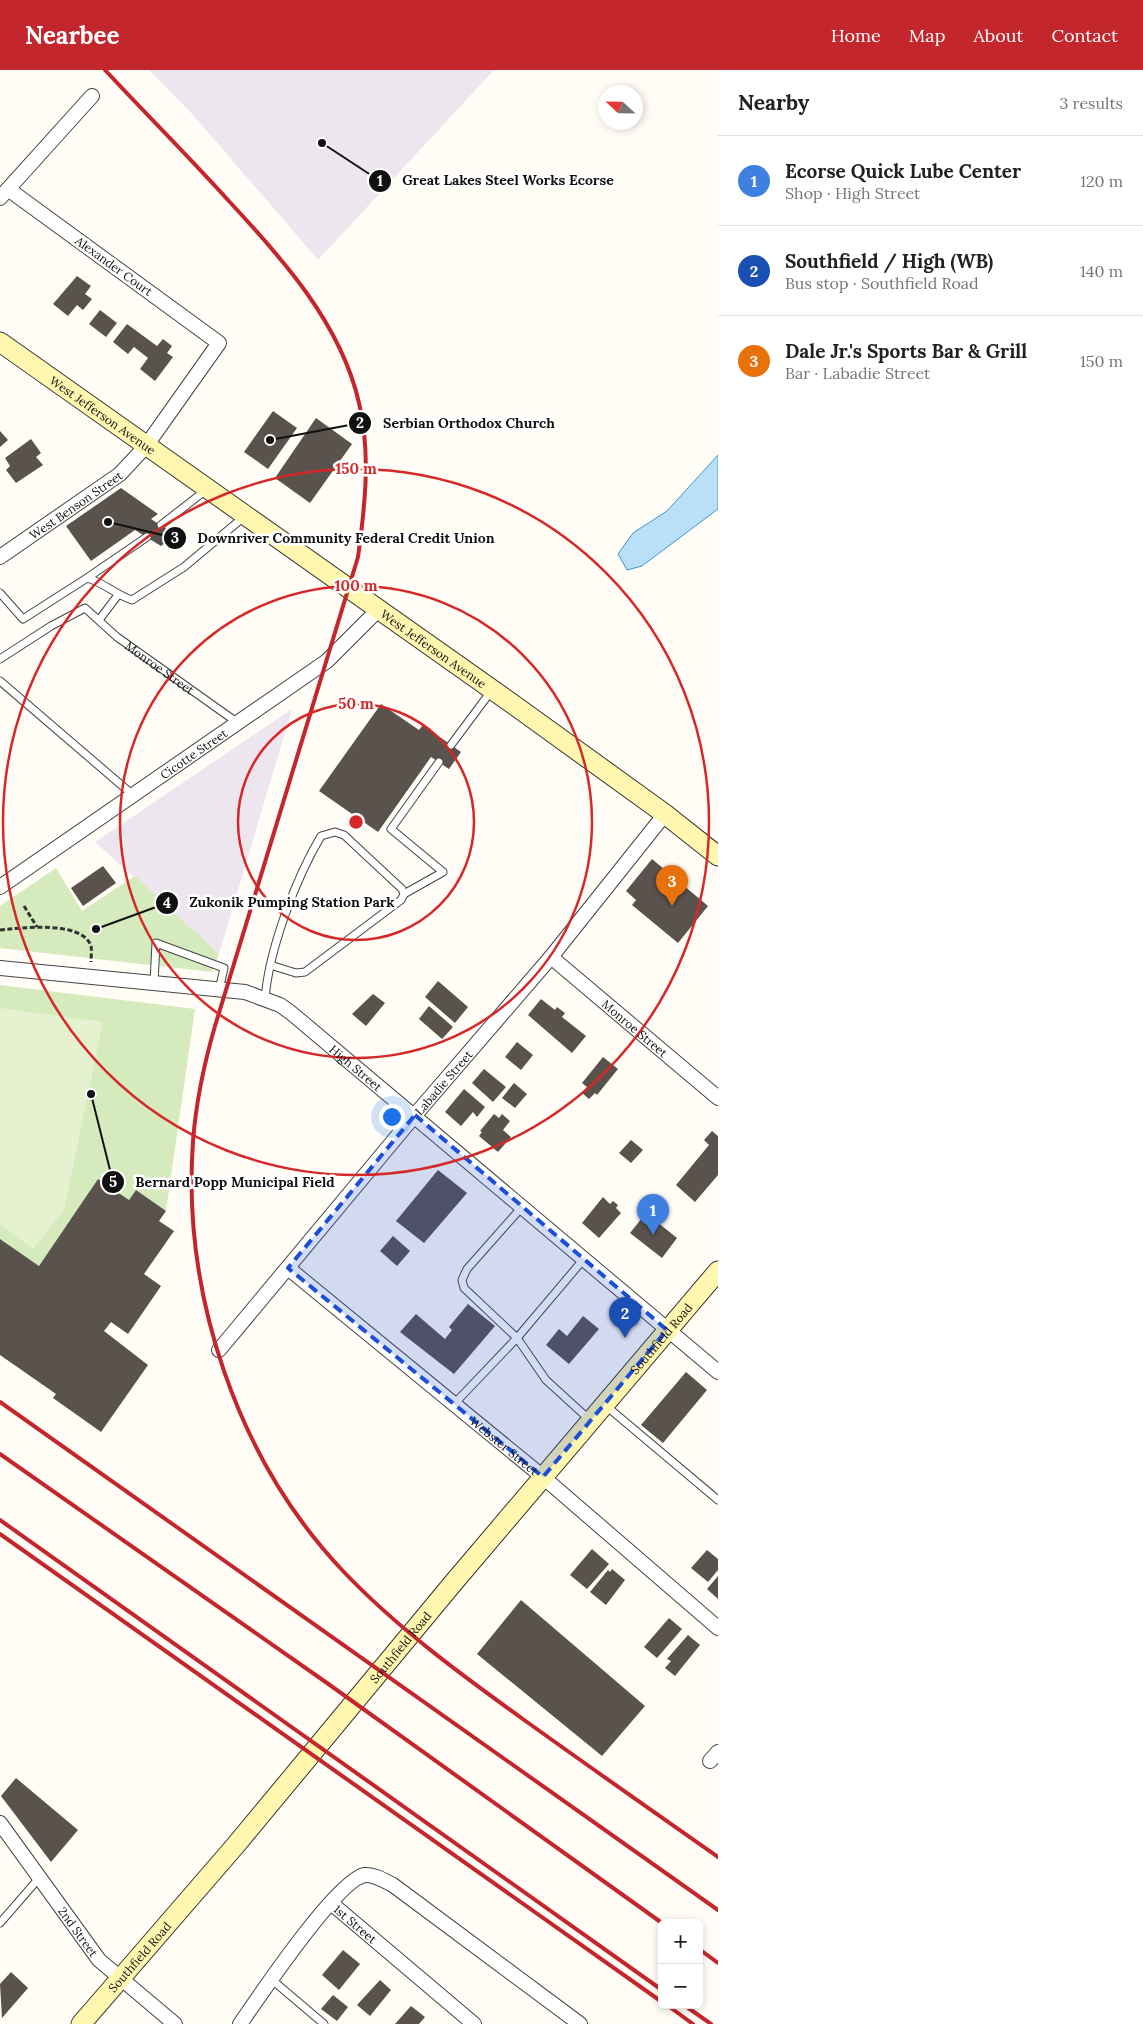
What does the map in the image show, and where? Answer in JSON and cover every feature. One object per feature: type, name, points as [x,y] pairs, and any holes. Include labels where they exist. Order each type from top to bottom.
[{"type":"main road","name":"West Jefferson Avenue","points":[[0,342],[492,690],[665,814],[718,856]]},
{"type":"main road","name":"Southfield Road","points":[[81,2024],[235,1846],[543,1477],[718,1271]]},
{"type":"street","points":[[4,193],[92,96]]},
{"type":"street","name":"Alexander Court","points":[[4,193],[219,343]]},
{"type":"street","name":"West Benson Street","points":[[0,557],[120,474],[146,446],[219,343]]},
{"type":"street","name":"Cicotte Street","points":[[0,887],[327,661],[378,610]]},
{"type":"street","name":"Labadie Street","points":[[218,1350],[551,957],[665,814]]},
{"type":"street","name":"Monroe Street","points":[[551,957],[718,1098]]},
{"type":"street","name":"High Street","points":[[0,968],[245,992],[290,1012],[718,1372]]},
{"type":"street","name":"Webster Street","points":[[288,1268],[543,1477],[718,1628]]},
{"type":"street","name":"2nd Street","points":[[0,1823],[99,1960],[175,2024]]},
{"type":"street","points":[[330,1903],[349,1882],[365,1875],[380,1878],[393,1885],[580,2024]]},
{"type":"street","name":"1st Street","points":[[240,2024],[330,1903],[474,2024]]},
{"type":"lane","points":[[161,525],[207,489]]},
{"type":"lane","points":[[87,578],[96,580],[118,595],[132,600],[184,567],[245,516]]},
{"type":"lane","points":[[0,593],[23,619],[147,537]]},
{"type":"lane","points":[[99,620],[118,595]]},
{"type":"lane","name":"Monroe Street","points":[[0,659],[51,626],[85,608],[117,637],[238,723]]},
{"type":"lane","points":[[0,681],[133,795]]},
{"type":"lane","points":[[451,745],[492,690]]},
{"type":"lane","points":[[270,965],[296,973],[305,972],[401,900],[404,894],[443,872],[392,829],[439,762]]},
{"type":"lane","points":[[264,999],[270,965],[296,889],[316,844],[326,832],[335,832],[344,836],[402,889],[404,894]]},
{"type":"lane","points":[[154,983],[156,943],[224,968],[219,990]]},
{"type":"lane","points":[[522,1207],[467,1269],[462,1280],[464,1288],[517,1338],[546,1380],[591,1421]]},
{"type":"lane","points":[[454,1404],[517,1338],[584,1260]]},
{"type":"lane","points":[[605,1405],[718,1500]]},
{"type":"lane","points":[[0,1923],[40,1877]]},
{"type":"lane","points":[[271,1980],[324,2024]]},
{"type":"path","points":[[24,906],[37,927]]},
{"type":"path","points":[[0,930],[37,927],[70,932],[85,938],[91,947],[91,962]]},
{"type":"highlighted area","points":[[415,1115],[667,1330],[543,1477],[288,1268]]},
{"type":"shaded area","points":[[149,70],[494,70],[318,260],[195,117]]},
{"type":"shaded area","points":[[292,709],[219,954],[95,842]]},
{"type":"green space","points":[[56,868],[82,911],[135,876],[219,954],[212,972],[0,948],[0,906]]},
{"type":"green space","points":[[0,985],[195,1009],[166,1211],[136,1190],[129,1200],[98,1179],[39,1266],[0,1239]]},
{"type":"green space","points":[[0,1008],[103,1022],[64,1210],[33,1249],[0,1224]]},
{"type":"water","points":[[718,455],[718,509],[642,566],[627,570],[618,554],[633,533],[667,511]]},
{"type":"building","points":[[77,276],[91,286],[85,294],[92,299],[83,310],[77,305],[68,316],[53,304]]},
{"type":"building","points":[[100,310],[117,323],[106,337],[89,324]]},
{"type":"building","points":[[127,324],[157,346],[163,339],[172,346],[167,353],[173,357],[155,381],[140,369],[148,358],[134,347],[128,354],[113,342]]},
{"type":"building","points":[[273,411],[297,428],[268,469],[244,452]]},
{"type":"building","points":[[316,418],[352,444],[310,503],[275,478]]},
{"type":"building","points":[[0,431],[8,440],[0,447]]},
{"type":"building","points":[[31,439],[41,453],[36,457],[43,465],[16,483],[6,470],[10,466],[5,458]]},
{"type":"building","points":[[121,488],[158,514],[151,519],[176,535],[161,546],[135,530],[91,561],[66,526]]},
{"type":"building","points":[[381,704],[419,730],[423,725],[461,752],[449,769],[431,757],[378,832],[319,791]]},
{"type":"building","points":[[652,859],[708,906],[678,943],[632,905],[636,900],[626,891]]},
{"type":"building","points":[[103,866],[116,883],[83,906],[71,888]]},
{"type":"building","points":[[438,981],[468,1007],[455,1023],[425,997]]},
{"type":"building","points":[[373,994],[385,1003],[366,1026],[352,1014]]},
{"type":"building","points":[[541,999],[555,1010],[557,1007],[565,1013],[562,1017],[586,1036],[572,1053],[528,1015]]},
{"type":"building","points":[[429,1006],[453,1027],[442,1039],[419,1019]]},
{"type":"building","points":[[517,1042],[533,1055],[521,1070],[505,1057]]},
{"type":"building","points":[[603,1057],[618,1069],[597,1095],[595,1093],[589,1099],[582,1093],[587,1087],[582,1083]]},
{"type":"building","points":[[484,1069],[506,1087],[493,1102],[472,1083]]},
{"type":"building","points":[[514,1083],[527,1094],[515,1108],[502,1098]]},
{"type":"building","points":[[464,1089],[485,1107],[477,1117],[473,1112],[461,1126],[445,1112]]},
{"type":"building","points":[[494,1114],[499,1118],[502,1114],[510,1121],[503,1130],[511,1137],[498,1152],[479,1136],[482,1132],[480,1131]]},
{"type":"building","points":[[712,1131],[718,1136],[718,1175],[695,1202],[676,1185],[709,1145],[704,1140]]},
{"type":"building","points":[[631,1140],[643,1150],[631,1163],[619,1153]]},
{"type":"building","points":[[438,1170],[467,1193],[424,1243],[396,1221]]},
{"type":"building","points":[[98,1179],[129,1200],[136,1190],[166,1211],[159,1221],[174,1231],[144,1274],[161,1286],[128,1334],[111,1322],[104,1331],[148,1365],[101,1432],[53,1398],[56,1394],[0,1355],[0,1239],[39,1266]]},
{"type":"building","points":[[603,1197],[610,1204],[613,1201],[618,1205],[616,1208],[621,1213],[599,1238],[582,1223]]},
{"type":"building","points":[[646,1213],[677,1238],[662,1258],[630,1233]]},
{"type":"building","points":[[393,1236],[410,1251],[397,1266],[380,1251]]},
{"type":"building","points":[[468,1304],[495,1326],[454,1374],[400,1332],[416,1314],[445,1339],[452,1330],[449,1327]]},
{"type":"building","points":[[583,1316],[599,1329],[569,1364],[546,1345],[559,1329],[567,1336]]},
{"type":"building","points":[[686,1372],[707,1390],[663,1443],[641,1425]]},
{"type":"building","points":[[592,1549],[609,1564],[587,1589],[570,1575]]},
{"type":"building","points":[[707,1550],[718,1559],[718,1570],[708,1582],[691,1568]]},
{"type":"building","points":[[612,1569],[625,1580],[606,1605],[590,1592],[608,1570],[610,1572]]},
{"type":"building","points":[[718,1576],[718,1599],[707,1589]]},
{"type":"building","points":[[521,1600],[645,1706],[602,1756],[477,1654]]},
{"type":"building","points":[[669,1618],[682,1629],[657,1658],[644,1647]]},
{"type":"building","points":[[688,1635],[700,1645],[675,1676],[665,1668],[671,1661],[667,1659]]},
{"type":"building","points":[[16,1778],[78,1830],[51,1862],[1,1796]]},
{"type":"building","points":[[343,1950],[360,1964],[339,1990],[322,1975]]},
{"type":"building","points":[[11,1972],[28,1988],[2,2018],[0,1984]]},
{"type":"building","points":[[380,1980],[391,1990],[370,2016],[357,2005]]},
{"type":"building","points":[[333,1995],[348,2007],[337,2021],[321,2009]]},
{"type":"building","points":[[411,2006],[425,2017],[419,2024],[395,2024]]},
{"type":"railway","points":[[105,70],[197,166],[268,244],[306,293],[324,319],[350,374],[359,403],[365,441],[365,499],[358,557],[215,1026],[198,1097],[193,1141],[192,1199],[197,1257],[208,1315],[224,1371],[246,1426],[273,1478],[306,1527],[343,1571],[364,1592],[408,1632],[479,1687],[718,1857]]},
{"type":"railway","points":[[0,1402],[718,1910]]},
{"type":"railway","points":[[0,1454],[327,1683],[658,1920]]},
{"type":"railway","points":[[0,1520],[658,1987]]},
{"type":"railway","points":[[0,1534],[658,1999]]},
{"type":"railway","points":[[703,1952],[718,1963]]},
{"type":"railway","points":[[672,2009],[693,2024]]},
{"type":"railway","points":[[690,2009],[711,2024]]},
{"type":"place","name":"Great Lakes Steel Works Ecorse","points":[[322,143]]},
{"type":"place","name":"Serbian Orthodox Church","points":[[270,440]]},
{"type":"place","name":"Downriver Community Federal Credit Union","points":[[108,522]]},
{"type":"place","name":"Dale Jr.'s Sports Bar & Grill","points":[[672,906]]},
{"type":"place","name":"Zukonik Pumping Station Park","points":[[96,929]]},
{"type":"place","name":"Bernard Popp Municipal Field","points":[[91,1094]]},
{"type":"place","name":"Ecorse Quick Lube Center","points":[[653,1235]]},
{"type":"place","name":"Southfield / High (WB)","points":[[625,1338]]}]
